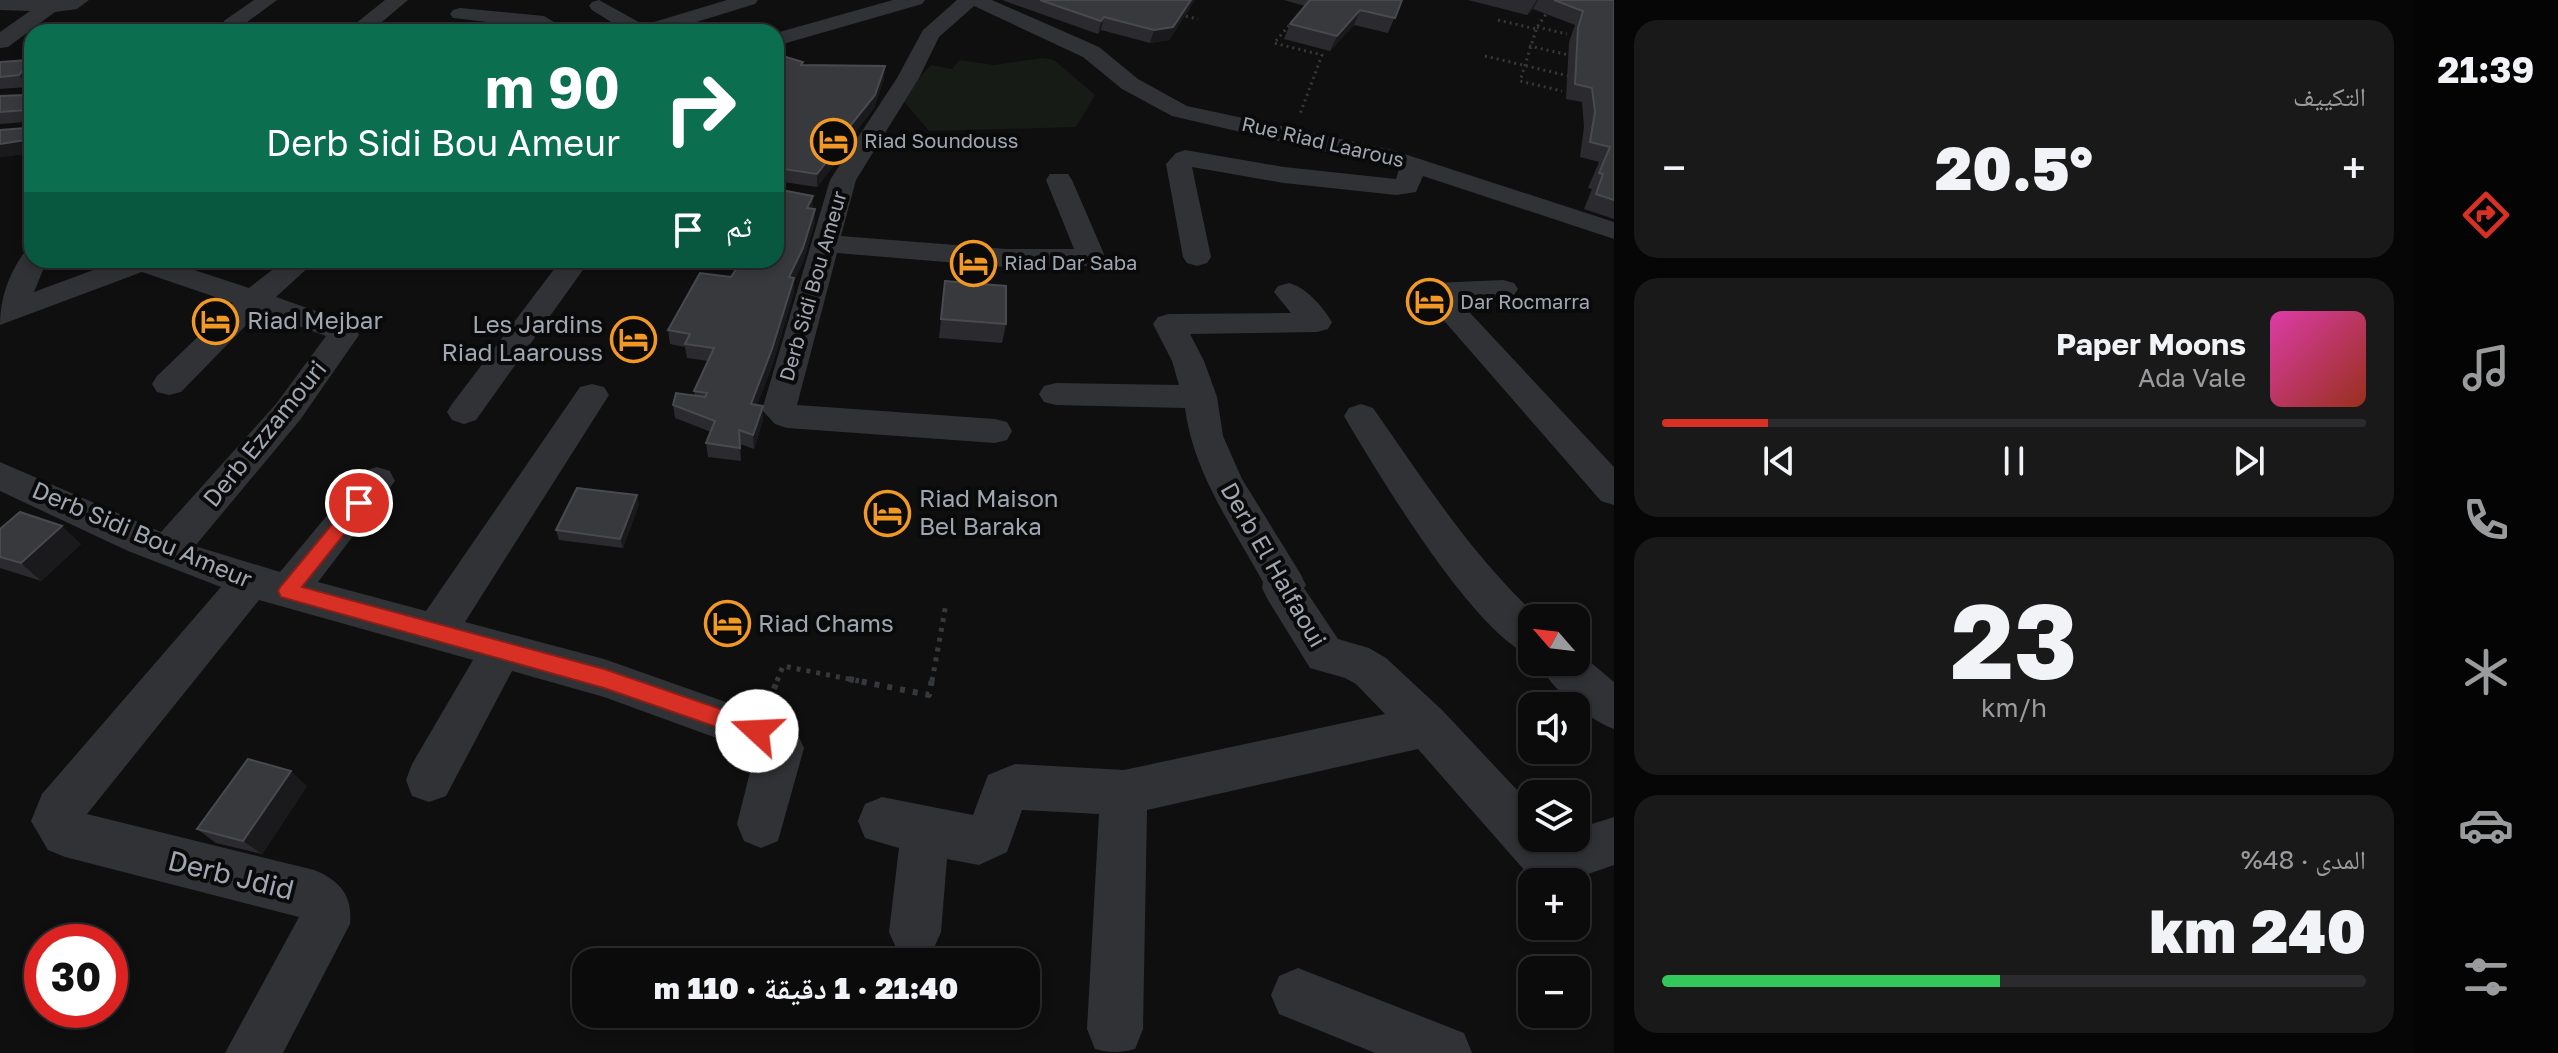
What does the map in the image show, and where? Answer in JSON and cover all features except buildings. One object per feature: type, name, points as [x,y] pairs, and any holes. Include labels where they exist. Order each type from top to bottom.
[{"type":"street","points":[[0,4],[66,6],[79,0]]},
{"type":"street","points":[[232,24],[267,0]]},
{"type":"street","points":[[367,24],[398,0]]},
{"type":"street","points":[[784,38],[915,0]]},
{"type":"street","name":"Derb Sidi Bou Ameur","points":[[969,0],[915,31],[895,101],[827,201],[824,243],[779,412],[787,416],[995,431]]},
{"type":"street","name":"Rue Riad Laarous","points":[[976,0],[1054,21],[1130,84],[1180,111],[1297,134],[1413,164],[1614,231]]},
{"type":"street","points":[[664,24],[755,2]]},
{"type":"street","points":[[26,24],[50,6]]},
{"type":"street","points":[[599,6],[629,24]]},
{"type":"street","points":[[827,6],[852,17],[915,31]]},
{"type":"street","points":[[654,7],[684,24]]},
{"type":"street","points":[[715,10],[735,23]]},
{"type":"street","points":[[460,14],[544,22],[542,24]]},
{"type":"street","points":[[0,23],[29,22]]},
{"type":"street","points":[[0,42],[24,25]]},
{"type":"street","points":[[1197,257],[1179,164],[1185,158],[1284,175],[1396,187],[1407,186],[1413,164]]},
{"type":"street","points":[[824,243],[1006,258],[1082,258],[1090,254],[1059,180]]},
{"type":"street","points":[[991,226],[1006,258]]},
{"type":"street","points":[[5,313],[29,268]]},
{"type":"street","points":[[5,313],[125,268]]},
{"type":"street","name":"Derb Ezzamouri","points":[[164,268],[338,329],[343,335],[288,412],[168,551]]},
{"type":"street","points":[[169,384],[254,299],[293,268]]},
{"type":"street","points":[[464,412],[570,268]]},
{"type":"street","points":[[1503,289],[1434,292],[1614,491]]},
{"type":"street","name":"Derb El Halfaoui","points":[[1289,292],[1317,322],[1169,324],[1188,361],[1200,397],[1206,436],[1225,482],[1286,585],[1282,584],[1282,588],[1325,655],[1363,664],[1427,726],[1551,862],[1614,841]]},
{"type":"street","points":[[1056,394],[1200,397]]},
{"type":"street","points":[[435,633],[592,395]]},
{"type":"street","points":[[1361,416],[1453,553],[1488,596],[1518,625]]},
{"type":"street","name":"Derb Sidi Bou Ameur","points":[[0,475],[168,551],[269,587],[604,678],[757,731]]},
{"type":"street","points":[[269,587],[377,481]]},
{"type":"street","name":"Derb Jdid","points":[[253,1053],[324,924],[326,909],[323,901],[314,895],[65,833],[55,821],[59,811],[269,587]]},
{"type":"street","points":[[429,780],[501,651]]},
{"type":"street","points":[[1575,676],[1614,709]]},
{"type":"street","points":[[915,932],[904,826],[985,840],[990,835],[1000,797],[1015,787],[1124,793],[1427,726]]},
{"type":"street","points":[[757,731],[778,741],[781,748],[761,824]]},
{"type":"street","points":[[1115,1029],[1124,793]]},
{"type":"street","points":[[1298,995],[1444,1053]]},
{"type":"path","points":[[1556,0],[1536,28],[1520,81],[1562,91]]},
{"type":"path","points":[[1543,2],[1552,4]]},
{"type":"path","points":[[1179,7],[1175,14],[1198,19]]},
{"type":"path","points":[[1297,134],[1300,112],[1322,55],[1274,43],[1299,15]]},
{"type":"path","points":[[1498,20],[1567,34]]},
{"type":"path","points":[[1529,46],[1569,55]]},
{"type":"path","points":[[1485,56],[1584,80]]},
{"type":"path","points":[[757,731],[783,666],[929,695],[946,604]]},
{"type":"shaded area","points":[[1043,58],[1054,60],[1095,95],[1076,127],[929,131],[901,98],[931,65],[952,69],[959,60],[994,65]]},
{"type":"place","name":"Riad Soundouss","points":[[833,141]]},
{"type":"place","name":"Riad Dar Saba","points":[[973,263]]},
{"type":"place","name":"Dar Rocmarra","points":[[1429,302]]},
{"type":"place","name":"Riad Mejbar","points":[[216,321]]},
{"type":"place","name":"Les Jardins Riad Laarouss","points":[[634,339]]},
{"type":"place","name":"Riad Maison Bel Baraka","points":[[888,513]]},
{"type":"place","name":"Riad Chams","points":[[727,624]]},
{"type":"route","points":[[359,503],[288,591],[604,678],[757,731]]}]
